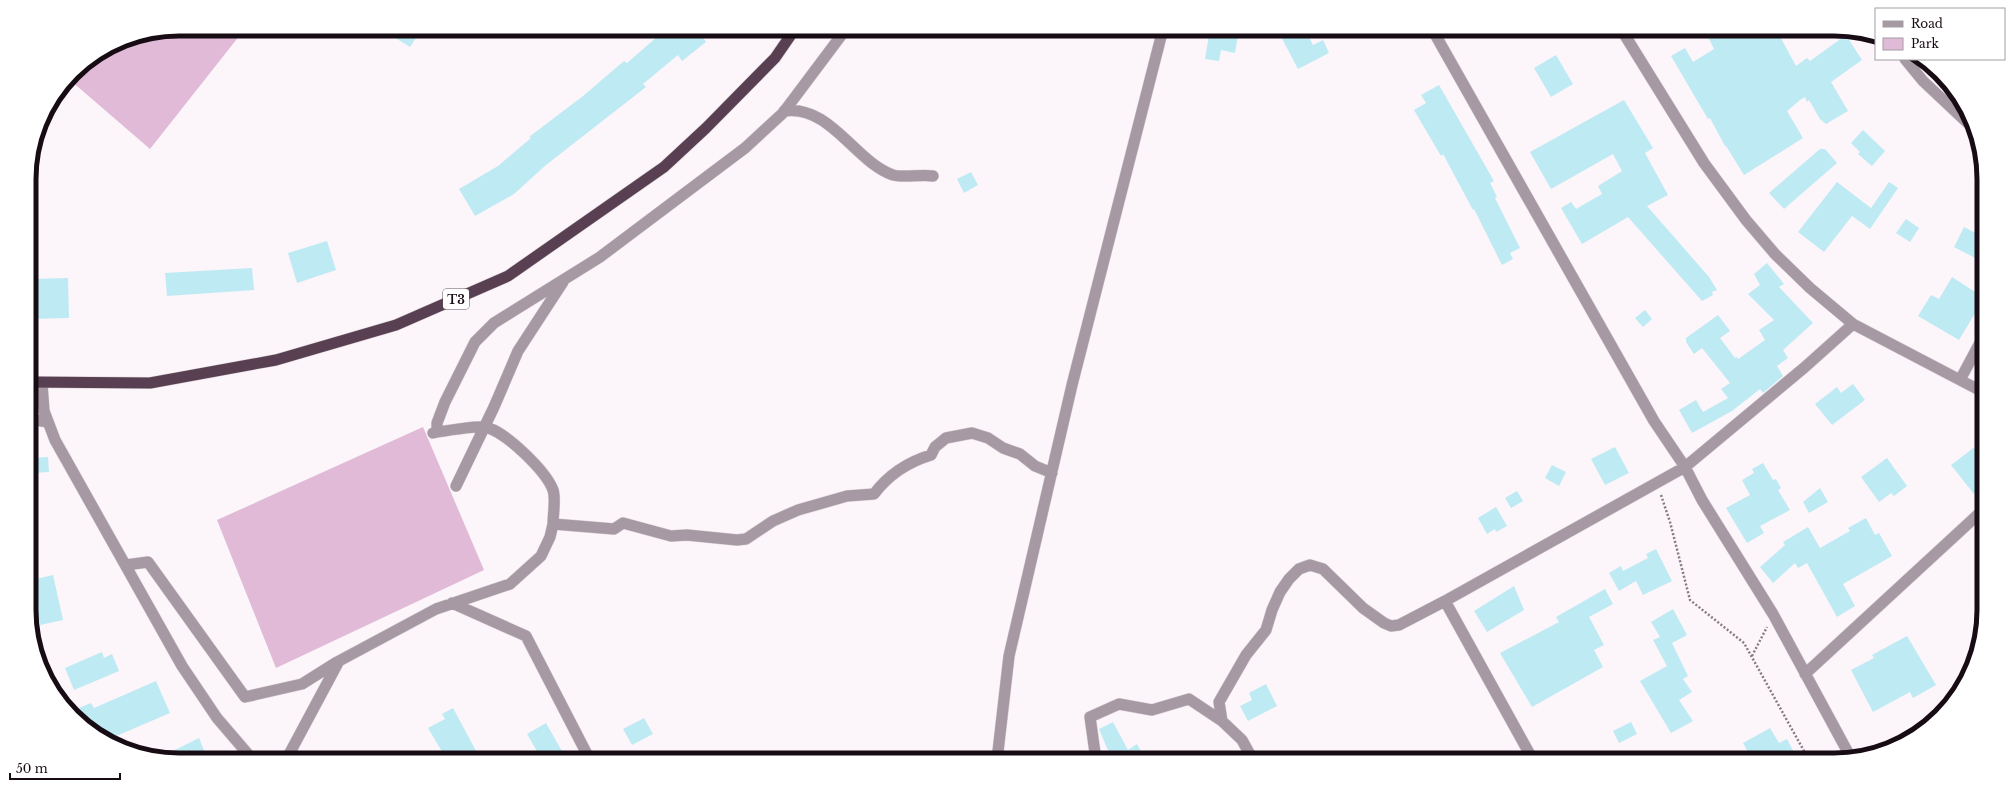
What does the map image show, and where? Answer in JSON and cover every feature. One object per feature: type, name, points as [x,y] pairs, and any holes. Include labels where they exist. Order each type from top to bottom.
[{"type":"highway","name":"T3","points":[[36,383],[150,382],[276,360],[396,325],[508,276],[664,167],[706,128],[776,58],[790,36]]},
{"type":"street","points":[[126,566],[148,562],[245,697],[302,684],[338,661],[436,609],[510,584],[541,556],[550,537],[553,524],[553,490],[531,458],[502,436],[485,427],[435,433],[436,423],[445,402],[475,342],[494,323],[600,257],[704,177],[745,148],[784,111],[841,36]]},
{"type":"street","points":[[998,753],[1009,656],[1072,385],[1161,36]]},
{"type":"street","points":[[1436,36],[1646,407],[1773,614],[1848,752]]},
{"type":"street","points":[[1625,36],[1704,163],[1746,220],[1775,254],[1853,324],[1977,389]]},
{"type":"street","points":[[1906,60],[1923,81],[1963,119]]},
{"type":"street","points":[[784,111],[792,110],[804,112],[820,120],[850,142],[862,156],[894,175],[934,176]]},
{"type":"street","points":[[456,486],[485,427],[518,351],[564,280]]},
{"type":"street","points":[[1222,721],[1219,702],[1246,655],[1266,630],[1272,610],[1280,592],[1289,579],[1299,570],[1310,565],[1323,569],[1363,608],[1384,623],[1391,626],[1399,625],[1445,602],[1545,544],[1657,484],[1684,467],[1799,372],[1853,324]]},
{"type":"street","points":[[1960,380],[1977,348]]},
{"type":"street","points":[[42,384],[47,422],[54,440],[182,666],[218,718],[247,753]]},
{"type":"street","points":[[36,420],[47,422]]},
{"type":"street","points":[[553,524],[614,529],[624,524],[671,536],[687,535],[737,540],[746,539],[773,521],[798,510],[847,496],[874,494],[889,477],[905,466],[932,455],[935,447],[946,438],[972,433],[988,438],[1003,448],[1020,454],[1036,466],[1052,473]]},
{"type":"street","points":[[1805,674],[1977,515]]},
{"type":"street","points":[[1445,602],[1529,753]]},
{"type":"street","points":[[452,603],[526,636],[586,753]]},
{"type":"street","points":[[290,753],[338,661]]},
{"type":"street","points":[[1095,753],[1090,717],[1119,704],[1152,710],[1189,699],[1222,721],[1242,740],[1249,753]]},
{"type":"path","points":[[1657,484],[1670,522],[1690,600],[1744,643],[1805,753]]},
{"type":"path","points":[[1752,657],[1773,614]]},
{"type":"green space","points":[[170,36],[239,36],[150,149],[74,83],[92,66],[108,55],[142,41]]},
{"type":"green space","points":[[423,427],[484,570],[276,668],[217,520]]},
{"type":"building","points":[[392,36],[417,36],[410,47]]},
{"type":"building","points":[[658,36],[702,36],[706,42],[682,61],[678,55],[643,84],[646,87],[546,165],[514,194],[475,216],[459,189],[498,166],[531,138],[529,137],[583,96],[624,61],[627,63]]},
{"type":"building","points":[[1209,36],[1238,36],[1235,53],[1221,50],[1219,61],[1205,59]]},
{"type":"building","points":[[1281,36],[1308,36],[1313,45],[1323,40],[1329,53],[1298,69]]},
{"type":"building","points":[[1708,36],[1780,36],[1796,66],[1807,58],[1810,61],[1844,36],[1847,36],[1862,60],[1831,82],[1848,111],[1826,124],[1820,119],[1809,100],[1807,102],[1805,97],[1800,100],[1787,111],[1803,138],[1744,175],[1725,146],[1710,118],[1708,119],[1671,56],[1685,48],[1693,62],[1714,49]]},
{"type":"building","points":[[1556,55],[1573,84],[1551,97],[1534,68]]},
{"type":"building","points":[[1439,85],[1494,181],[1490,183],[1497,197],[1495,198],[1520,248],[1510,253],[1513,259],[1502,265],[1474,209],[1473,210],[1443,154],[1441,156],[1414,110],[1426,103],[1421,95]]},
{"type":"building","points":[[1624,100],[1653,148],[1645,153],[1668,195],[1647,206],[1709,277],[1717,290],[1712,292],[1713,295],[1702,301],[1628,217],[1582,244],[1561,208],[1571,202],[1576,209],[1602,194],[1598,186],[1622,171],[1613,154],[1551,189],[1530,152]]},
{"type":"building","points":[[1863,130],[1885,151],[1872,166],[1858,154],[1860,152],[1851,143]]},
{"type":"building","points":[[1820,149],[1825,149],[1837,163],[1784,209],[1769,193]]},
{"type":"building","points":[[971,172],[978,185],[964,193],[957,179]]},
{"type":"building","points":[[1837,182],[1871,208],[1889,182],[1898,188],[1870,229],[1852,216],[1824,252],[1798,232]]},
{"type":"building","points":[[1906,219],[1919,228],[1910,242],[1896,233]]},
{"type":"building","points":[[1964,227],[1977,234],[1977,259],[1954,247]]},
{"type":"building","points":[[327,241],[336,270],[297,283],[288,253]]},
{"type":"building","points":[[1767,263],[1784,284],[1779,287],[1813,323],[1783,350],[1788,358],[1777,366],[1783,376],[1763,393],[1760,389],[1732,411],[1692,433],[1679,410],[1696,400],[1703,412],[1728,398],[1721,389],[1730,383],[1702,348],[1694,354],[1686,342],[1686,338],[1718,315],[1730,331],[1720,338],[1735,358],[1737,357],[1738,359],[1765,340],[1759,330],[1774,320],[1748,294],[1760,285],[1754,274]]},
{"type":"building","points":[[252,268],[254,290],[167,296],[165,273]]},
{"type":"building","points":[[1952,277],[1977,293],[1977,310],[1959,340],[1918,316],[1931,295],[1939,299]]},
{"type":"building","points":[[68,278],[69,318],[36,319],[36,279]]},
{"type":"building","points":[[1645,310],[1652,319],[1643,327],[1635,318]]},
{"type":"building","points":[[1853,384],[1865,400],[1832,425],[1815,404],[1837,387],[1841,393]]},
{"type":"building","points":[[1977,445],[1977,492],[1974,494],[1951,465]]},
{"type":"building","points":[[1615,447],[1629,473],[1605,485],[1591,459]]},
{"type":"building","points":[[48,457],[49,472],[36,473],[36,458]]},
{"type":"building","points":[[1887,458],[1907,486],[1894,496],[1891,493],[1879,502],[1861,477]]},
{"type":"building","points":[[1763,463],[1773,480],[1776,479],[1781,488],[1778,490],[1790,510],[1760,526],[1764,533],[1747,543],[1726,508],[1750,495],[1742,480],[1754,473],[1752,469]]},
{"type":"building","points":[[1552,465],[1566,472],[1559,486],[1545,478]]},
{"type":"building","points":[[1820,488],[1828,502],[1809,513],[1803,502]]},
{"type":"building","points":[[1517,491],[1523,501],[1511,508],[1505,498]]},
{"type":"building","points":[[1496,507],[1507,526],[1496,532],[1495,529],[1487,534],[1478,518]]},
{"type":"building","points":[[1866,518],[1875,535],[1879,533],[1892,556],[1843,584],[1855,606],[1837,617],[1807,563],[1798,568],[1795,563],[1773,583],[1760,567],[1785,545],[1783,542],[1808,527],[1820,548],[1850,531],[1848,528]]},
{"type":"building","points":[[1656,549],[1672,581],[1643,595],[1636,581],[1619,591],[1609,573],[1621,566],[1623,571],[1648,558],[1646,554]]},
{"type":"building","points":[[53,575],[63,620],[40,625],[36,606],[36,579]]},
{"type":"building","points":[[1514,586],[1524,610],[1487,632],[1474,611]]},
{"type":"building","points":[[1605,589],[1613,604],[1589,617],[1604,645],[1594,650],[1603,667],[1532,707],[1500,653],[1559,622],[1556,617]]},
{"type":"building","points":[[1673,609],[1687,635],[1672,643],[1688,676],[1683,679],[1692,692],[1679,700],[1693,721],[1671,733],[1640,681],[1667,666],[1653,640],[1660,637],[1651,622]]},
{"type":"building","points":[[1907,636],[1936,685],[1913,698],[1910,692],[1873,712],[1851,670],[1874,658],[1872,655]]},
{"type":"building","points":[[102,652],[104,658],[112,654],[119,671],[74,690],[65,668]]},
{"type":"building","points":[[156,681],[170,713],[114,737],[92,723],[82,714],[79,708],[91,703],[94,708]]},
{"type":"building","points":[[1266,684],[1277,706],[1248,721],[1240,706],[1252,700],[1249,693]]},
{"type":"building","points":[[453,708],[477,753],[443,753],[428,728],[445,719],[442,714]]},
{"type":"building","points":[[644,718],[653,734],[632,745],[623,729]]},
{"type":"building","points":[[1113,722],[1128,750],[1137,744],[1142,753],[1110,753],[1099,729]]},
{"type":"building","points":[[1631,722],[1637,734],[1619,743],[1613,731]]},
{"type":"building","points":[[546,723],[563,753],[538,753],[527,734]]},
{"type":"building","points":[[1770,728],[1779,743],[1787,739],[1794,753],[1748,753],[1743,743]]},
{"type":"building","points":[[199,738],[205,753],[170,753]]}]
